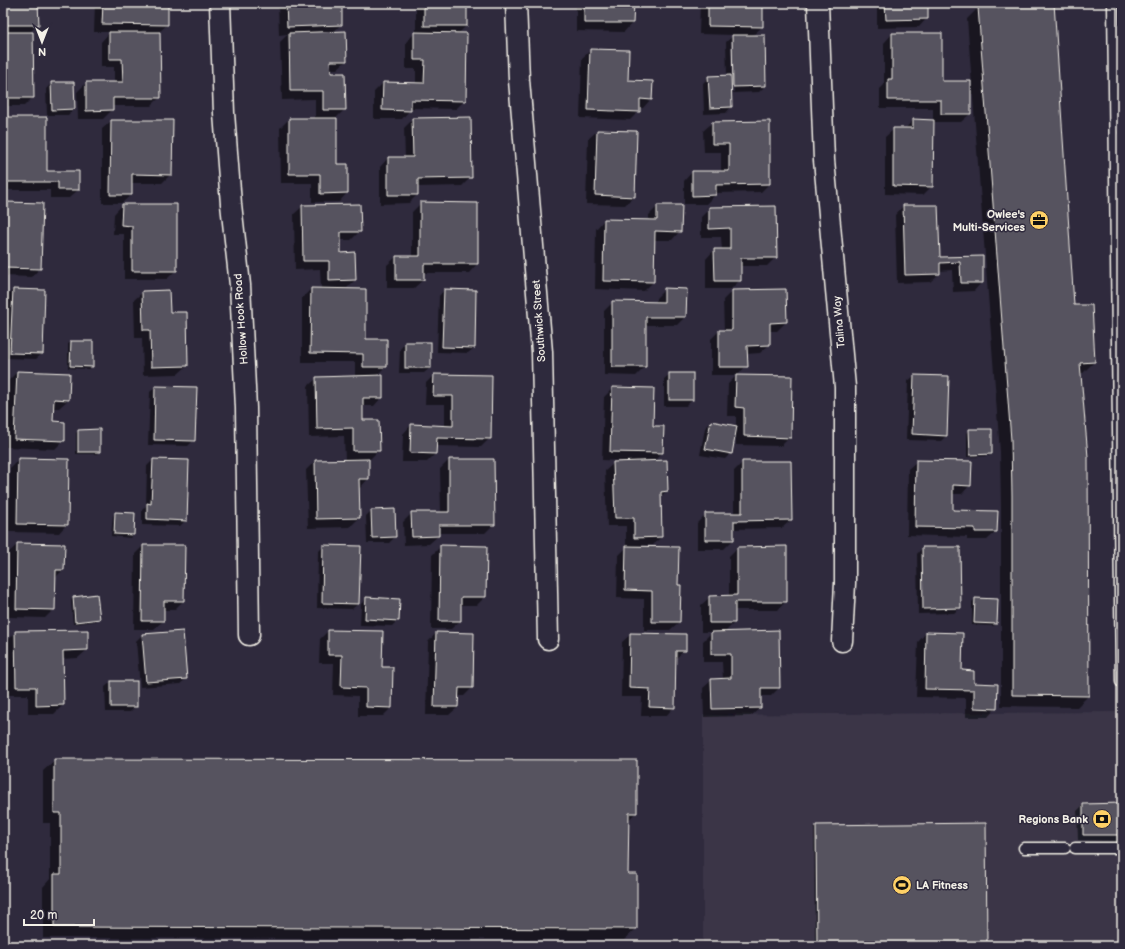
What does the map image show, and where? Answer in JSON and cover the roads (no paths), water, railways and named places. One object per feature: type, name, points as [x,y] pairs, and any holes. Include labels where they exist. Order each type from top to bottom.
[{"type":"street","name":"Hollow Hook Road","points":[[220,3],[224,114],[231,204],[240,285],[246,408],[249,635]]},
{"type":"street","name":"Southwick Street","points":[[516,3],[519,80],[542,352],[548,639]]},
{"type":"street","name":"Talina Way","points":[[818,3],[824,160],[845,387],[845,583],[842,641]]},
{"type":"lane","points":[[1113,3],[1120,337],[1122,682]]},
{"type":"lane","points":[[1024,848],[1065,848]]},
{"type":"lane","points":[[1076,848],[1122,848]]},
{"type":"place","name":"Owlee's Multi-Services","points":[[1039,220]]},
{"type":"place","name":"Regions Bank","points":[[1102,819]]},
{"type":"place","name":"LA Fitness","points":[[902,885]]}]
